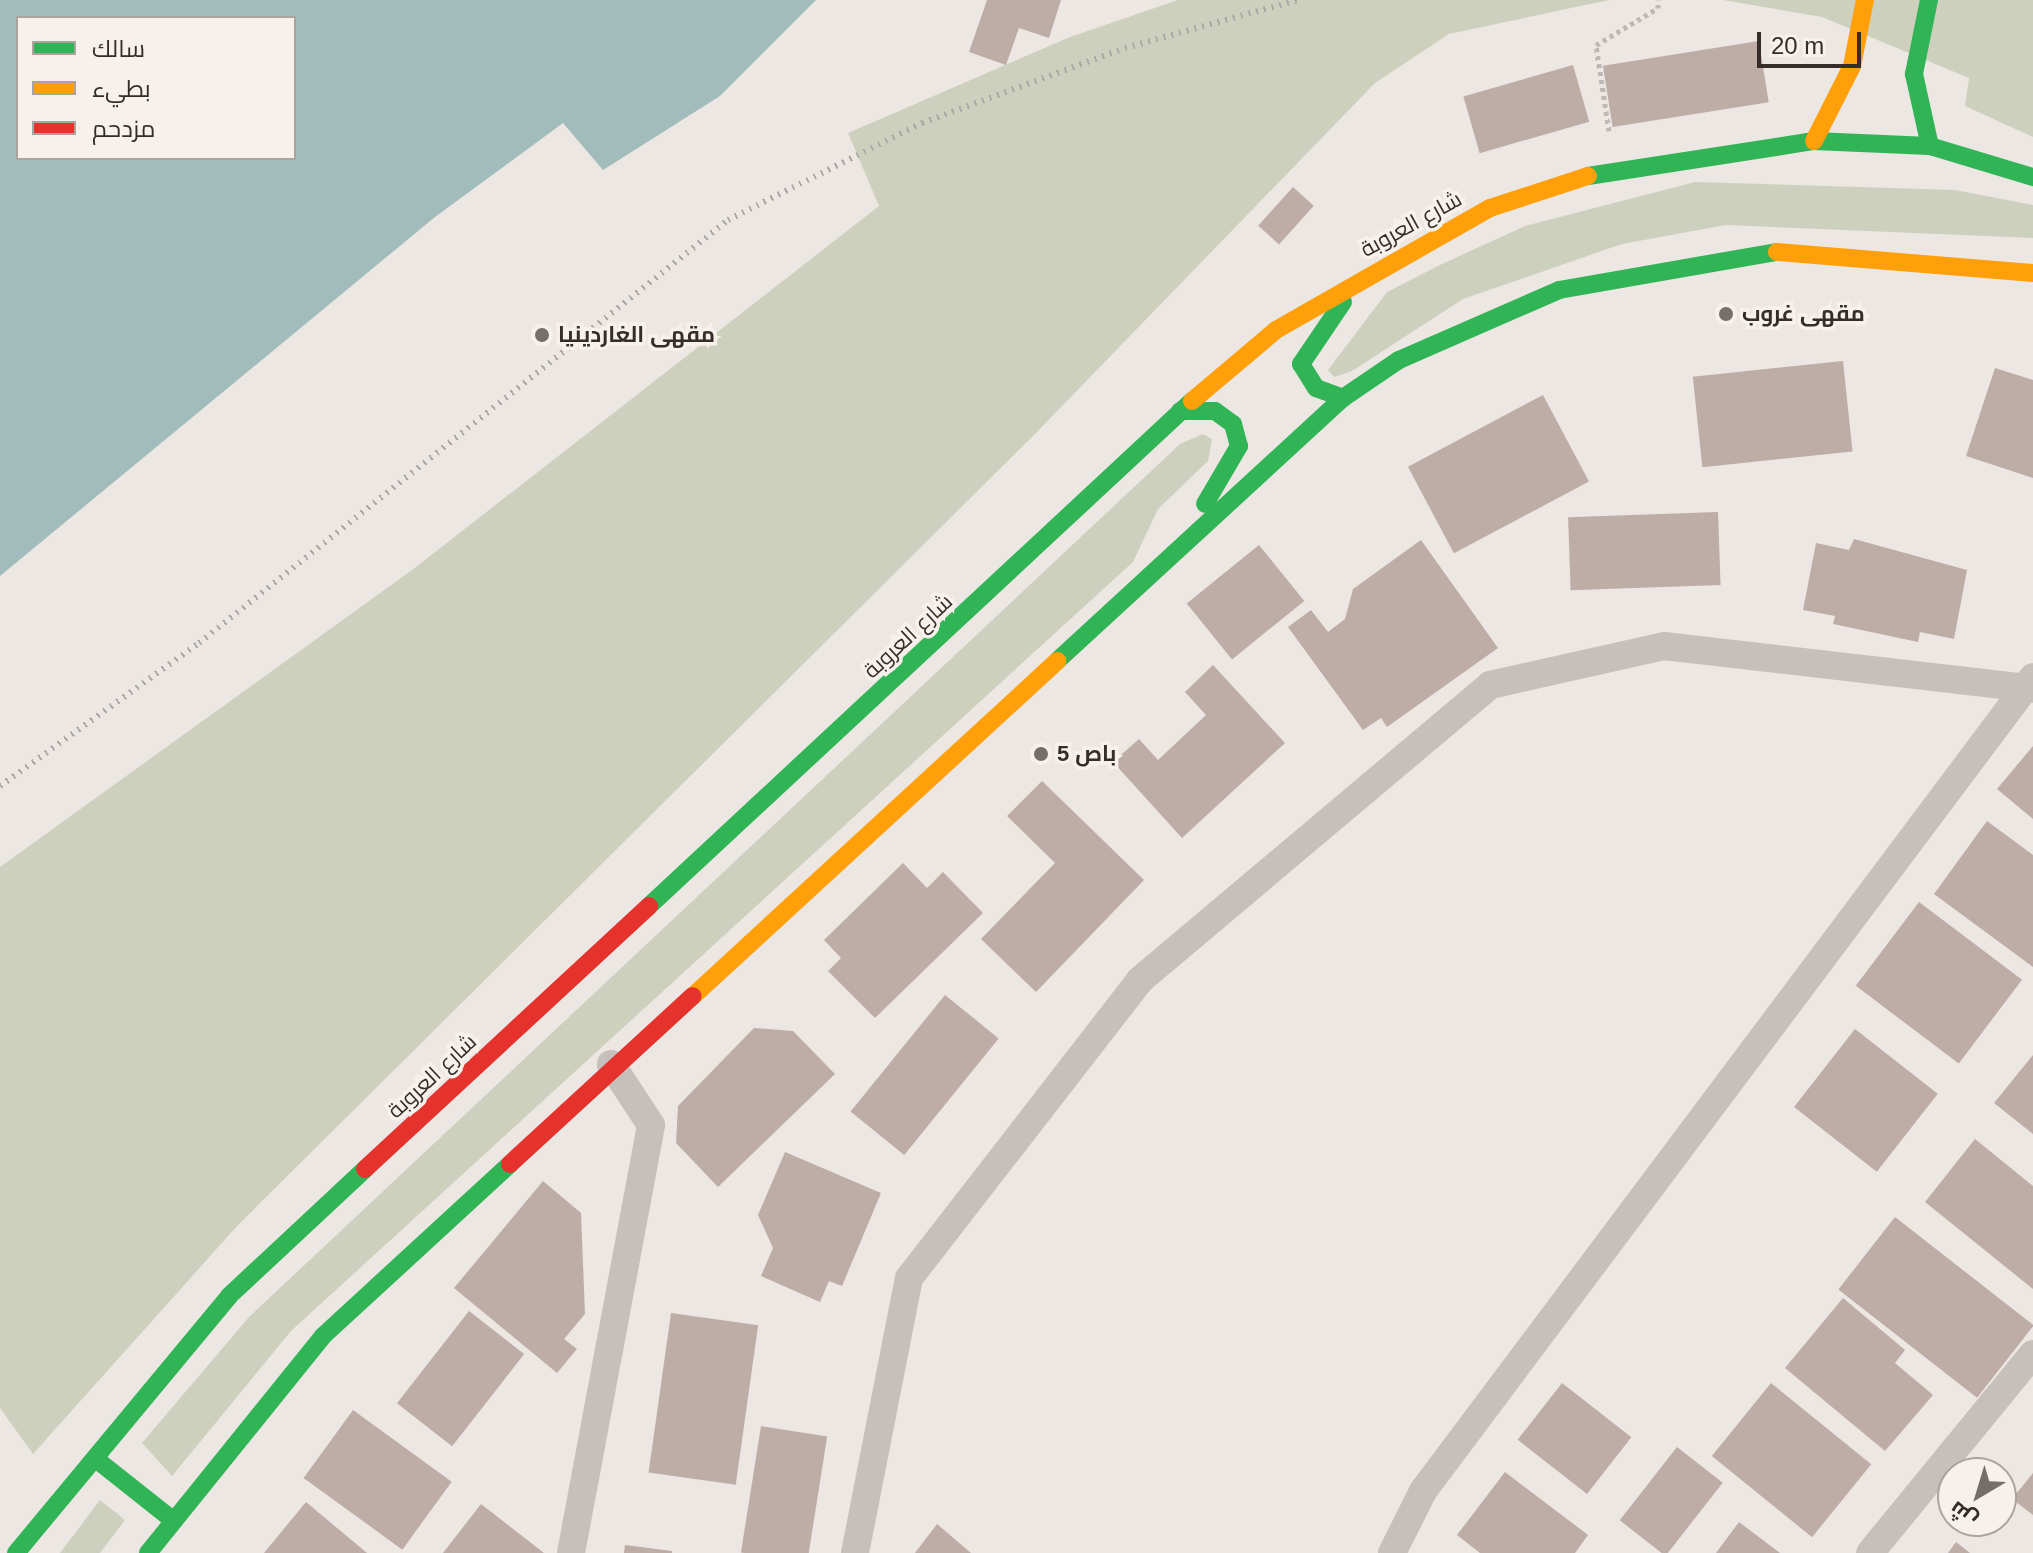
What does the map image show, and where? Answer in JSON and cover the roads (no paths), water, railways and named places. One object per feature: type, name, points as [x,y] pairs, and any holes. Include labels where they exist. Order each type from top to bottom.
[{"type":"main road","points":[[1814,141],[1852,66],[1865,0]]},
{"type":"main road","points":[[1929,0],[1914,74],[1930,146]]},
{"type":"main road","name":"شارع العروبة","points":[[16,1553],[97,1460],[229,1296],[1180,411],[1276,330],[1365,276],[1490,208],[1615,167],[1814,141],[1930,146],[2033,177]]},
{"type":"main road","points":[[148,1553],[323,1336],[611,1064],[1343,398],[1399,360],[1559,290],[1760,251],[2033,273]]},
{"type":"main road","points":[[1343,398],[1316,388],[1301,364],[1365,276]]},
{"type":"main road","points":[[1177,550],[1239,446],[1233,424],[1215,411],[1180,411]]},
{"type":"main road","points":[[97,1460],[174,1521]]},
{"type":"street","points":[[855,1553],[909,1278],[1140,980],[1490,685],[1664,646],[2031,684]]},
{"type":"street","points":[[1392,1553],[1423,1491],[2031,684]]},
{"type":"street","points":[[571,1553],[651,1125],[611,1064]]},
{"type":"street","points":[[1870,1553],[2033,1354]]},
{"type":"water","points":[[0,0],[816,0],[720,96],[603,170],[563,123],[435,217],[0,576]]},
{"type":"railway","points":[[0,786],[199,643],[728,220],[922,123],[1125,48],[1298,0]]},
{"type":"place","name":"مقهى غروب","points":[[1726,314]]},
{"type":"place","name":"مقهى الغاردينيا","points":[[542,335]]},
{"type":"place","name":"باص 5","points":[[1041,754]]}]
